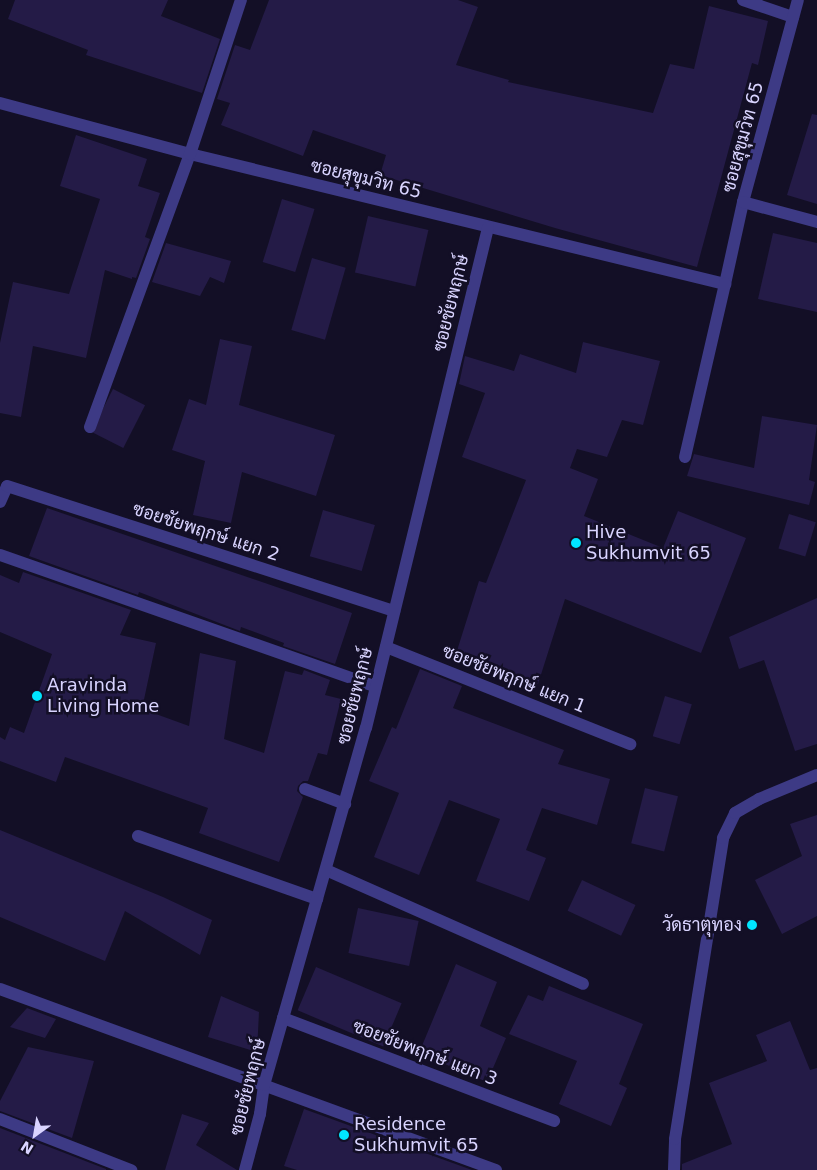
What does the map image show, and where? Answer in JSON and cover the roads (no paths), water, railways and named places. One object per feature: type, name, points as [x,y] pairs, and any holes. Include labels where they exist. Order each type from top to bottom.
[{"type":"street","points":[[90,427],[190,154],[241,0]]},
{"type":"street","points":[[743,0],[793,17]]},
{"type":"street","name":"ซอยสุขุมวิท 65","points":[[685,456],[726,284],[743,202],[798,0]]},
{"type":"street","name":"ซอยสุขุมวิท 65","points":[[0,102],[190,154],[488,228],[726,284]]},
{"type":"street","points":[[743,202],[817,222]]},
{"type":"street","name":"ซอยชัยพฤกษ์","points":[[244,1170],[260,1114],[264,1085],[345,804],[376,687],[488,228]]},
{"type":"street","name":"ซอยชัยพฤกษ์ แยก 2","points":[[0,502],[7,486],[394,611]]},
{"type":"street","points":[[0,555],[376,687]]},
{"type":"street","name":"ซอยชัยพฤกษ์ แยก 1","points":[[386,647],[630,744]]},
{"type":"street","points":[[674,1170],[675,1139],[723,838],[735,813],[759,799],[817,775]]},
{"type":"street","points":[[305,789],[345,804]]},
{"type":"street","points":[[138,836],[317,899]]},
{"type":"street","points":[[326,870],[582,984]]},
{"type":"street","points":[[0,989],[496,1170]]},
{"type":"street","name":"ซอยชัยพฤกษ์ แยก 3","points":[[283,1018],[554,1121]]},
{"type":"street","points":[[0,1119],[131,1170]]},
{"type":"place","name":"Hive Sukhumvit 65","points":[[576,543]]},
{"type":"place","name":"Aravinda Living Home","points":[[37,696]]},
{"type":"place","name":"วัดธาตุทอง","points":[[752,925]]},
{"type":"place","name":"Residence Sukhumvit 65","points":[[344,1135]]}]
